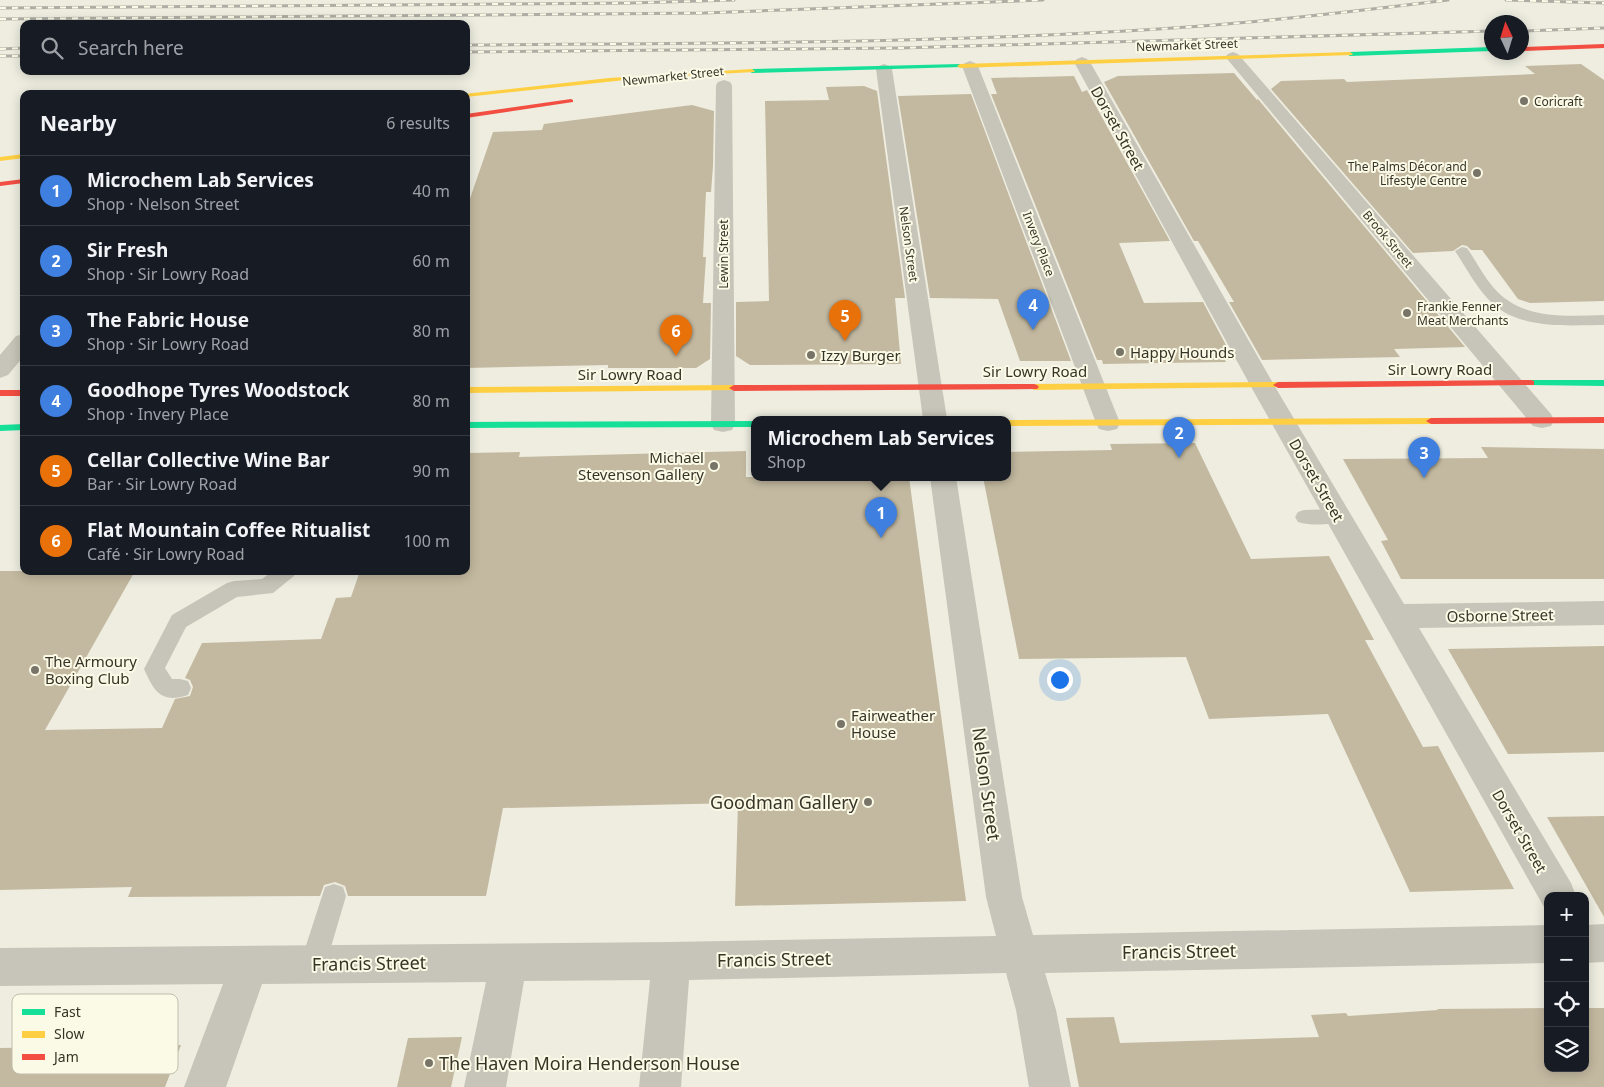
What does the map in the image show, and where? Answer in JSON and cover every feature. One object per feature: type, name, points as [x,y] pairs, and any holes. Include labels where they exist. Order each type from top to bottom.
[{"type":"main road","points":[[1529,48],[1604,46]]},
{"type":"main road","name":"Newmarket Street","points":[[470,95],[591,80],[705,72],[884,69],[1484,49]]},
{"type":"main road","name":"Newmarket Street","points":[[728,84],[884,69]]},
{"type":"main road","points":[[470,115],[584,100]]},
{"type":"main road","points":[[0,158],[20,156]]},
{"type":"main road","points":[[0,184],[20,182]]},
{"type":"main road","name":"Sir Lowry Road","points":[[470,390],[1604,383]]},
{"type":"main road","points":[[0,393],[20,393]]},
{"type":"main road","points":[[1011,423],[1604,420]]},
{"type":"main road","points":[[470,425],[751,424]]},
{"type":"main road","points":[[0,428],[20,428]]},
{"type":"street","name":"Brook Street","points":[[1233,58],[1542,420]]},
{"type":"street","name":"Dorset Street","points":[[1082,62],[1283,422],[1556,892]]},
{"type":"street","name":"Invery Place","points":[[970,66],[1108,423]]},
{"type":"street","name":"Nelson Street","points":[[884,69],[934,416]]},
{"type":"street","name":"Lewin Street","points":[[723,424],[728,84]]},
{"type":"street","points":[[0,370],[20,346]]},
{"type":"street","name":"Nelson Street","points":[[944,481],[1004,897],[1036,1010],[1050,1087]]},
{"type":"street","name":"Osborne Street","points":[[1396,616],[1604,613]]},
{"type":"street","points":[[1589,944],[1604,943]]},
{"type":"street","name":"Francis Street","points":[[0,967],[671,961],[1544,944]]},
{"type":"street","points":[[485,1087],[509,961]]},
{"type":"street","points":[[660,1087],[671,961]]},
{"type":"street","points":[[205,1087],[249,965]]},
{"type":"lane","points":[[1462,251],[1488,291],[1500,303],[1520,314],[1547,320],[1604,320]]},
{"type":"lane","points":[[1304,516],[1338,516]]},
{"type":"lane","points":[[180,688],[167,689],[154,669],[179,621],[234,589],[266,587],[282,575]]},
{"type":"lane","points":[[313,964],[334,896]]},
{"type":"building","name":"The Palms Décor and Lifestyle Centre","points":[[1581,64],[1604,80],[1604,301],[1530,303],[1518,299],[1482,250],[1471,250],[1467,246],[1462,245],[1453,251],[1413,253],[1271,89],[1281,81],[1344,79],[1347,82],[1535,74],[1525,66]]},
{"type":"building","points":[[1234,73],[1258,99],[1465,347],[1394,349],[1400,357],[1262,360],[1229,302],[1234,302],[1198,241],[1194,241],[1104,82],[1118,76]]},
{"type":"building","points":[[1074,76],[1082,92],[1087,90],[1170,241],[1119,243],[1144,303],[1203,302],[1234,360],[1225,360],[1226,362],[1103,364],[1102,360],[1097,360],[991,94],[997,94],[991,78]]},
{"type":"building","points":[[864,86],[877,91],[905,298],[895,298],[901,364],[750,365],[736,356],[736,302],[769,301],[765,101],[829,100],[826,87]]},
{"type":"building","points":[[971,94],[1071,361],[1020,361],[998,299],[930,298],[898,96]]},
{"type":"building","points":[[692,105],[714,111],[713,166],[711,192],[706,192],[703,257],[706,257],[703,303],[711,303],[710,359],[696,368],[608,368],[608,365],[470,368],[470,198],[493,132],[542,130],[544,124]]},
{"type":"building","points":[[1195,443],[1251,559],[1329,556],[1374,640],[1365,640],[1423,747],[1438,746],[1514,889],[1410,892],[1328,714],[1209,719],[1186,657],[1019,659],[984,481],[1011,481],[1011,452],[1112,450],[1110,444]]},
{"type":"building","points":[[1481,447],[1604,449],[1604,579],[1401,579],[1381,541],[1388,540],[1343,459],[1488,458]]},
{"type":"building","points":[[746,451],[746,477],[751,477],[751,481],[910,481],[966,901],[735,906],[738,803],[503,808],[486,896],[348,896],[345,886],[335,882],[324,885],[320,896],[128,897],[132,887],[0,890],[0,571],[20,571],[20,575],[133,575],[45,730],[162,728],[175,699],[190,696],[193,687],[190,680],[185,678],[202,643],[321,639],[336,598],[351,597],[359,575],[470,575],[470,453],[520,452],[519,457]]},
{"type":"building","points":[[1604,646],[1604,752],[1508,754],[1448,649]]},
{"type":"building","points":[[1604,816],[1604,917],[1547,817]]},
{"type":"building","points":[[1544,1008],[1544,1072],[1589,1072],[1589,1008],[1604,1008],[1604,1087],[1079,1087],[1066,1018],[1114,1017],[1120,1043],[1319,1037],[1311,1015],[1346,1013],[1348,1016],[1437,1009]]},
{"type":"building","name":"The Haven Moira Henderson House","points":[[462,1037],[451,1087],[397,1087],[408,1038]]},
{"type":"building","points":[[0,1048],[12,1048],[12,1074],[170,1074],[165,1087],[0,1087]]},
{"type":"railway","points":[[0,8],[631,3],[734,0]]},
{"type":"railway","points":[[0,19],[704,13],[1043,0]]},
{"type":"railway","points":[[470,45],[834,42],[1110,32],[1233,24],[1448,0]]},
{"type":"railway","points":[[1506,0],[1604,3]]},
{"type":"railway","points":[[1529,31],[1604,28]]},
{"type":"railway","points":[[470,52],[900,48],[1484,31]]},
{"type":"railway","points":[[0,49],[20,48]]},
{"type":"railway","points":[[0,56],[20,56]]},
{"type":"traffic: fast","points":[[1350,54],[1484,49]]},
{"type":"traffic: fast","points":[[752,71],[960,66]]},
{"type":"traffic: fast","points":[[1531,383],[1604,383]]},
{"type":"traffic: fast","points":[[470,425],[751,424]]},
{"type":"traffic: fast","points":[[0,428],[20,427]]},
{"type":"traffic: slow","points":[[960,66],[1350,54]]},
{"type":"traffic: slow","points":[[470,95],[644,77],[752,71]]},
{"type":"traffic: slow","points":[[0,159],[20,156]]},
{"type":"traffic: slow","points":[[1034,387],[1278,385]]},
{"type":"traffic: slow","points":[[470,390],[734,388]]},
{"type":"traffic: slow","points":[[1011,423],[1431,421]]},
{"type":"traffic: jam","points":[[1529,49],[1604,46]]},
{"type":"traffic: jam","points":[[470,115],[571,101]]},
{"type":"traffic: jam","points":[[0,184],[20,182]]},
{"type":"traffic: jam","points":[[1278,385],[1531,383]]},
{"type":"traffic: jam","points":[[734,388],[1034,387]]},
{"type":"traffic: jam","points":[[0,393],[20,393]]},
{"type":"traffic: jam","points":[[1431,421],[1604,420]]},
{"type":"place","name":"Coricraft","points":[[1524,101]]},
{"type":"place","name":"The Palms Décor and Lifestyle Centre","points":[[1477,173]]},
{"type":"place","name":"Frankie Fenner Meat Merchants","points":[[1407,313]]},
{"type":"place","name":"Goodhope Tyres Woodstock","points":[[1033,330]]},
{"type":"place","name":"Cellar Collective Wine Bar","points":[[845,341]]},
{"type":"place","name":"Happy Hounds","points":[[1120,352]]},
{"type":"place","name":"Izzy Burger","points":[[811,355]]},
{"type":"place","name":"Flat Mountain Coffee Ritualist","points":[[676,356]]},
{"type":"place","name":"Sir Fresh","points":[[1179,458]]},
{"type":"place","name":"Michael Stevenson Gallery","points":[[714,466]]},
{"type":"place","name":"The Fabric House","points":[[1424,478]]},
{"type":"place","name":"Microchem Lab Services","points":[[881,538]]},
{"type":"place","name":"The Armoury Boxing Club","points":[[35,670]]},
{"type":"place","name":"Fairweather House","points":[[841,724]]},
{"type":"place","name":"Goodman Gallery","points":[[868,802]]},
{"type":"place","name":"The Haven Moira Henderson House","points":[[429,1063]]}]
